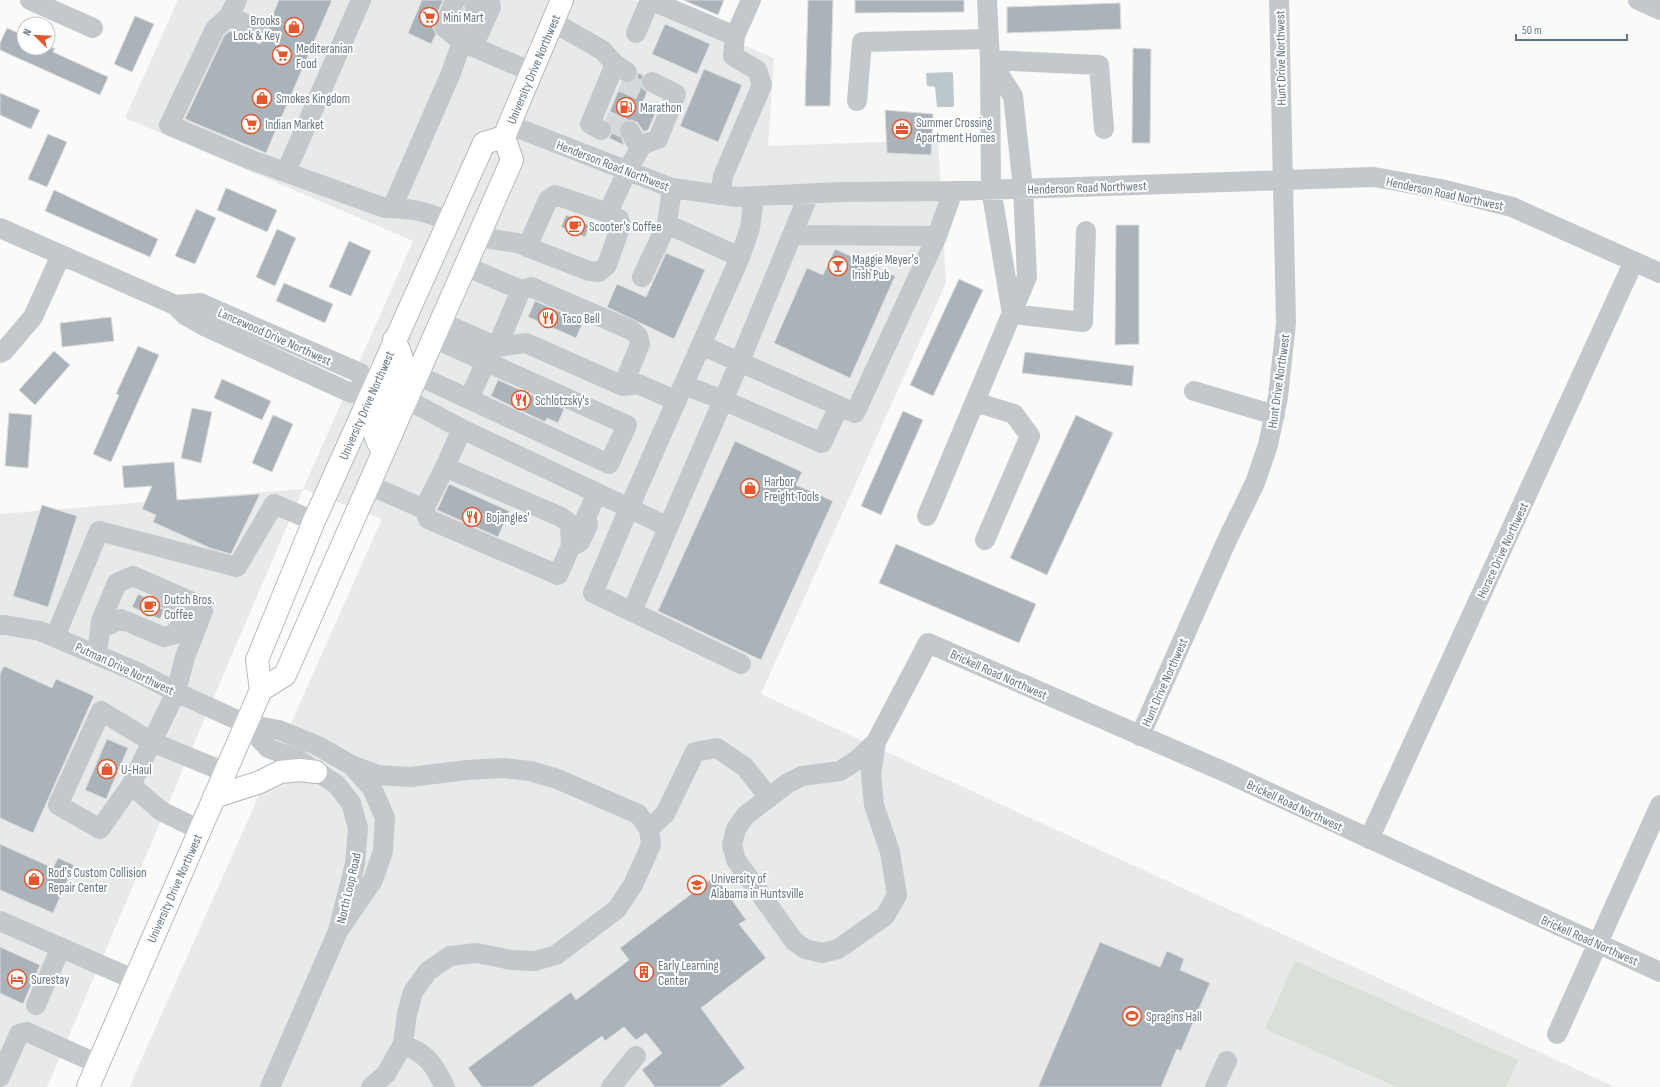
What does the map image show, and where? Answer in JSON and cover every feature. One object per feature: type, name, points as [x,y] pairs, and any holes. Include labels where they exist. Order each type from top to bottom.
[{"type":"highway","name":"University Drive Northwest","points":[[261,690],[285,675],[512,160],[507,131],[562,0]]},
{"type":"highway","name":"University Drive Northwest","points":[[88,1087],[261,690],[257,660],[368,389],[394,340],[484,143],[507,131]]},
{"type":"highway","points":[[394,340],[399,349],[402,365],[395,384],[396,390],[399,394],[406,398]]},
{"type":"highway","points":[[368,389],[383,400],[383,408],[374,431],[375,437],[383,450]]},
{"type":"highway","points":[[214,797],[260,782],[280,772],[300,770],[316,772]]},
{"type":"highway","points":[[100,1087],[138,971]]},
{"type":"street","points":[[30,0],[93,28]]},
{"type":"street","points":[[286,172],[361,0]]},
{"type":"street","points":[[636,33],[650,0],[735,36]]},
{"type":"street","points":[[720,195],[723,176],[762,85],[757,70],[733,56],[735,36],[751,0]]},
{"type":"street","points":[[987,0],[990,60],[991,189],[1012,314]]},
{"type":"street","name":"Hunt Drive Northwest","points":[[1140,736],[1228,538],[1255,483],[1268,445],[1275,415],[1286,323],[1279,0]]},
{"type":"street","points":[[1638,0],[1660,10]]},
{"type":"street","points":[[462,36],[478,36],[491,6],[473,1],[444,26],[462,36],[532,72]]},
{"type":"street","points":[[258,29],[233,8],[215,28],[169,125],[249,159],[385,208],[407,208],[430,213],[448,221]]},
{"type":"street","points":[[553,22],[602,50],[618,74],[600,121]]},
{"type":"street","points":[[392,208],[451,73],[462,36]]},
{"type":"street","points":[[857,101],[862,42],[989,38]]},
{"type":"street","points":[[990,60],[1098,65],[1104,129]]},
{"type":"street","points":[[927,516],[1027,277],[1023,188],[1013,96],[990,60]]},
{"type":"street","points":[[608,213],[627,171],[633,140],[658,139],[676,94],[649,88]]},
{"type":"street","name":"Henderson Road Northwest","points":[[507,131],[627,171],[672,188],[737,198],[809,194],[952,191],[1374,177],[1441,189],[1512,207],[1660,273]]},
{"type":"street","points":[[642,277],[667,224],[672,188]]},
{"type":"street","points":[[701,345],[855,413],[937,236],[952,191]]},
{"type":"street","points":[[632,611],[740,361],[809,194]]},
{"type":"street","points":[[741,664],[593,593],[740,257],[750,228],[754,197]]},
{"type":"street","points":[[478,237],[517,243],[527,247],[589,271],[599,272],[607,265],[621,225],[619,219],[608,213],[557,199],[527,247]]},
{"type":"street","points":[[667,224],[740,257]]},
{"type":"street","name":"Lancewood Drive Northwest","points":[[0,228],[175,305],[185,315],[206,327],[351,393],[368,389]]},
{"type":"street","points":[[1012,314],[1083,322],[1086,231]]},
{"type":"street","points":[[793,235],[937,236]]},
{"type":"street","points":[[0,353],[4,351],[33,317],[61,255]]},
{"type":"street","name":"Horace Drive Northwest","points":[[1370,839],[1634,261]]},
{"type":"street","points":[[465,266],[521,290],[531,287],[631,330],[638,336],[640,344],[624,386]]},
{"type":"street","points":[[469,399],[492,354],[521,290]]},
{"type":"street","points":[[417,375],[609,464],[627,425],[492,354],[437,330]]},
{"type":"street","points":[[492,354],[526,343],[624,386],[638,384],[723,400],[822,443],[839,406]]},
{"type":"street","points":[[1194,391],[1275,415]]},
{"type":"street","points":[[406,398],[462,429],[668,527]]},
{"type":"street","points":[[975,402],[1014,414],[1030,436],[985,540]]},
{"type":"street","points":[[424,509],[462,429]]},
{"type":"street","points":[[445,467],[561,517],[578,521]]},
{"type":"street","points":[[369,485],[424,509],[428,519],[558,575],[571,546],[578,521],[597,493]]},
{"type":"street","points":[[55,637],[99,531],[237,567],[274,504],[314,521]]},
{"type":"street","points":[[105,623],[121,619],[164,636],[173,635],[181,626],[183,615],[176,603],[137,587],[125,579]]},
{"type":"street","points":[[97,654],[105,623],[125,579]]},
{"type":"street","points":[[125,579],[199,605],[203,611],[185,657],[176,692],[152,742],[131,785],[100,829],[58,805],[101,711],[152,742],[225,772]]},
{"type":"street","points":[[105,623],[185,657]]},
{"type":"street","name":"Putman Drive Northwest","points":[[0,625],[40,631],[55,637],[137,672],[176,692],[246,724]]},
{"type":"street","name":"Brickell Road Northwest","points":[[876,742],[928,643],[1226,773],[1660,972]]},
{"type":"street","name":"North Loop Road","points":[[246,724],[279,730],[318,746],[351,765],[372,788],[384,818],[383,851],[373,880],[338,931]]},
{"type":"street","name":"North Loop Road","points":[[246,724],[268,748],[297,759],[336,784],[351,803],[358,828],[355,864],[338,931],[272,1086]]},
{"type":"street","points":[[876,742],[871,774],[874,805],[890,852],[897,895],[885,916],[838,949],[822,952],[805,949],[794,941],[736,860],[732,845],[736,829],[745,816],[788,783],[802,776],[824,774],[840,770],[857,760],[876,742]]},
{"type":"street","points":[[649,829],[665,814],[695,752],[717,748],[745,766],[769,798]]},
{"type":"street","points":[[351,765],[378,775],[410,777],[467,770],[503,768],[530,771],[555,778],[638,814],[649,829],[651,845],[633,885],[617,909],[556,955],[534,961],[511,960],[477,953],[450,956],[428,971],[413,992],[407,1014],[404,1044],[386,1074],[371,1087]]},
{"type":"street","points":[[131,785],[161,811],[200,830]]},
{"type":"street","points":[[1557,1034],[1660,805]]},
{"type":"street","points":[[0,920],[61,947],[138,971]]},
{"type":"street","points":[[36,1006],[61,947]]},
{"type":"street","points":[[0,1077],[19,1034],[26,1032],[98,1064]]},
{"type":"street","points":[[404,1044],[420,1051],[435,1066],[445,1087]]},
{"type":"street","points":[[611,1087],[636,1056]]},
{"type":"street","points":[[1215,1087],[1227,1061]]},
{"type":"shaded area","points":[[178,0],[635,0],[774,58],[768,146],[938,140],[946,283],[761,694],[1615,1087],[130,1087],[382,519],[303,489],[413,241],[125,118]]},
{"type":"shaded area","points":[[953,73],[954,105],[953,107],[937,107],[935,87],[927,86],[926,74]]},
{"type":"shaded area","points":[[303,489],[47,1087],[0,1087],[0,514]]},
{"type":"shaded area","points":[[1295,961],[1518,1060],[1506,1087],[1397,1087],[1265,1029]]},
{"type":"building","points":[[279,0],[332,0],[266,153],[185,119],[224,36],[230,31],[260,44],[268,33],[268,26]]},
{"type":"building","name":"Mini Mart","points":[[422,0],[443,0],[433,23],[433,29],[436,34],[431,44],[408,33]]},
{"type":"building","points":[[683,0],[724,0],[718,15]]},
{"type":"building","points":[[808,0],[833,0],[830,106],[805,106]]},
{"type":"building","points":[[855,0],[964,0],[964,12],[855,13]]},
{"type":"building","points":[[1120,3],[1121,29],[1007,33],[1007,7]]},
{"type":"building","points":[[464,9],[469,14],[475,15],[471,23],[464,19],[460,19]]},
{"type":"building","points":[[135,16],[154,24],[132,72],[114,64]]},
{"type":"building","points":[[665,24],[710,44],[697,74],[652,54]]},
{"type":"building","points":[[7,28],[16,32],[16,56],[56,56],[56,53],[108,77],[100,95],[0,50],[0,43]]},
{"type":"building","points":[[1133,48],[1151,49],[1150,143],[1132,143]]},
{"type":"building","points":[[704,69],[742,85],[718,142],[680,126]]},
{"type":"building","points":[[638,73],[643,75],[641,83],[643,89],[647,92],[641,106],[656,112],[648,130],[644,132],[637,122],[631,120],[625,121],[621,124],[619,131],[624,145],[609,138],[612,129],[611,124],[606,120],[622,82],[632,82],[637,78]]},
{"type":"building","points":[[0,93],[40,110],[31,129],[0,115]]},
{"type":"building","points":[[885,110],[933,114],[931,155],[887,153]]},
{"type":"building","points":[[48,134],[67,142],[47,187],[28,179]]},
{"type":"building","points":[[226,188],[277,210],[267,232],[217,210]]},
{"type":"building","points":[[54,190],[158,239],[150,257],[45,211]]},
{"type":"building","points":[[196,209],[216,218],[195,264],[175,256]]},
{"type":"building","name":"Scooter's Coffee","points":[[566,215],[590,225],[585,237],[561,227]]},
{"type":"building","points":[[1116,225],[1139,225],[1139,344],[1115,345]]},
{"type":"building","points":[[277,229],[296,238],[275,286],[256,277]]},
{"type":"building","points":[[349,241],[371,251],[351,296],[329,287]]},
{"type":"building","points":[[835,249],[895,276],[850,378],[774,343],[807,268],[823,275]]},
{"type":"building","points":[[666,253],[705,270],[674,339],[607,307],[617,284],[646,297]]},
{"type":"building","points":[[959,279],[983,290],[933,396],[910,385]]},
{"type":"building","points":[[284,283],[333,304],[325,323],[276,301]]},
{"type":"building","points":[[535,301],[583,322],[576,338],[528,317]]},
{"type":"building","points":[[111,317],[114,341],[62,347],[60,323]]},
{"type":"building","points":[[138,346],[159,355],[111,462],[93,454],[119,395],[116,394]]},
{"type":"building","points":[[54,351],[70,365],[35,405],[19,390]]},
{"type":"building","points":[[1025,352],[1134,366],[1132,386],[1022,373]]},
{"type":"building","points":[[222,379],[271,401],[262,420],[214,398]]},
{"type":"building","points":[[498,380],[564,409],[558,423],[547,418],[545,422],[491,396]]},
{"type":"building","points":[[192,408],[212,412],[201,463],[181,458]]},
{"type":"building","points":[[903,411],[923,420],[881,515],[861,506]]},
{"type":"building","points":[[9,413],[32,415],[28,468],[5,466]]},
{"type":"building","points":[[273,415],[293,424],[272,472],[252,463]]},
{"type":"building","points":[[1076,415],[1113,433],[1047,575],[1010,558]]},
{"type":"building","points":[[735,441],[802,472],[796,485],[833,501],[761,660],[658,611]]},
{"type":"building","points":[[174,462],[177,500],[260,494],[231,554],[210,548],[153,522],[156,515],[142,509],[152,486],[124,488],[122,466]]},
{"type":"building","points":[[449,484],[509,511],[498,537],[437,510]]},
{"type":"building","points":[[42,505],[77,516],[48,607],[13,596]]},
{"type":"building","points":[[896,544],[1036,604],[1019,643],[879,583]]},
{"type":"building","name":"Dutch Bros. Coffee","points":[[138,594],[151,600],[153,604],[164,610],[160,619],[132,607]]},
{"type":"building","points":[[4,666],[52,688],[56,679],[94,696],[33,833],[0,818],[0,674]]},
{"type":"building","name":"U-Haul","points":[[107,739],[128,748],[106,799],[85,790]]},
{"type":"building","name":"Rod's Custom Collision Repair Center","points":[[0,844],[53,868],[58,858],[74,865],[53,913],[0,890]]},
{"type":"building","name":"Early Learning Center","points":[[715,876],[746,920],[739,924],[766,958],[701,1008],[745,1068],[720,1087],[655,1087],[642,1070],[662,1053],[646,1033],[636,1040],[624,1027],[605,1041],[602,1036],[532,1087],[482,1087],[468,1068],[571,992],[576,1000],[629,960],[620,948]]},
{"type":"building","name":"Spragins Hall","points":[[1100,942],[1160,967],[1167,951],[1184,959],[1180,970],[1210,983],[1181,1051],[1177,1049],[1161,1087],[1038,1087]]},
{"type":"building","name":"Surestay","points":[[0,947],[40,965],[23,1004],[0,993]]},
{"type":"tunnel","points":[[463,30],[474,4]]},
{"type":"tunnel","points":[[622,82],[647,93]]},
{"type":"tunnel","points":[[606,120],[630,131]]},
{"type":"place","name":"Mini Mart","points":[[429,17]]},
{"type":"place","name":"Brooks Lock & Key","points":[[294,27]]},
{"type":"place","name":"Mediteranian Food","points":[[282,55]]},
{"type":"place","name":"Smokes Kingdom","points":[[262,98]]},
{"type":"place","name":"Marathon","points":[[626,107]]},
{"type":"place","name":"Indian Market","points":[[251,124]]},
{"type":"place","name":"Summer Crossing Apartment Homes","points":[[902,129]]},
{"type":"place","name":"Scooter's Coffee","points":[[575,226]]},
{"type":"place","name":"Maggie Meyer's Irish Pub","points":[[838,266]]},
{"type":"place","name":"Taco Bell","points":[[548,318]]},
{"type":"place","name":"Schlotzsky's","points":[[521,400]]},
{"type":"place","name":"Harbor Freight Tools","points":[[750,488]]},
{"type":"place","name":"Bojangles'","points":[[472,517]]},
{"type":"place","name":"Dutch Bros. Coffee","points":[[150,606]]},
{"type":"place","name":"U-Haul","points":[[107,769]]},
{"type":"place","name":"Rod's Custom Collision Repair Center","points":[[34,879]]},
{"type":"place","name":"University of Alabama in Huntsville","points":[[697,885]]},
{"type":"place","name":"Early Learning Center","points":[[644,972]]},
{"type":"place","name":"Surestay","points":[[17,979]]},
{"type":"place","name":"Spragins Hall","points":[[1132,1016]]}]
